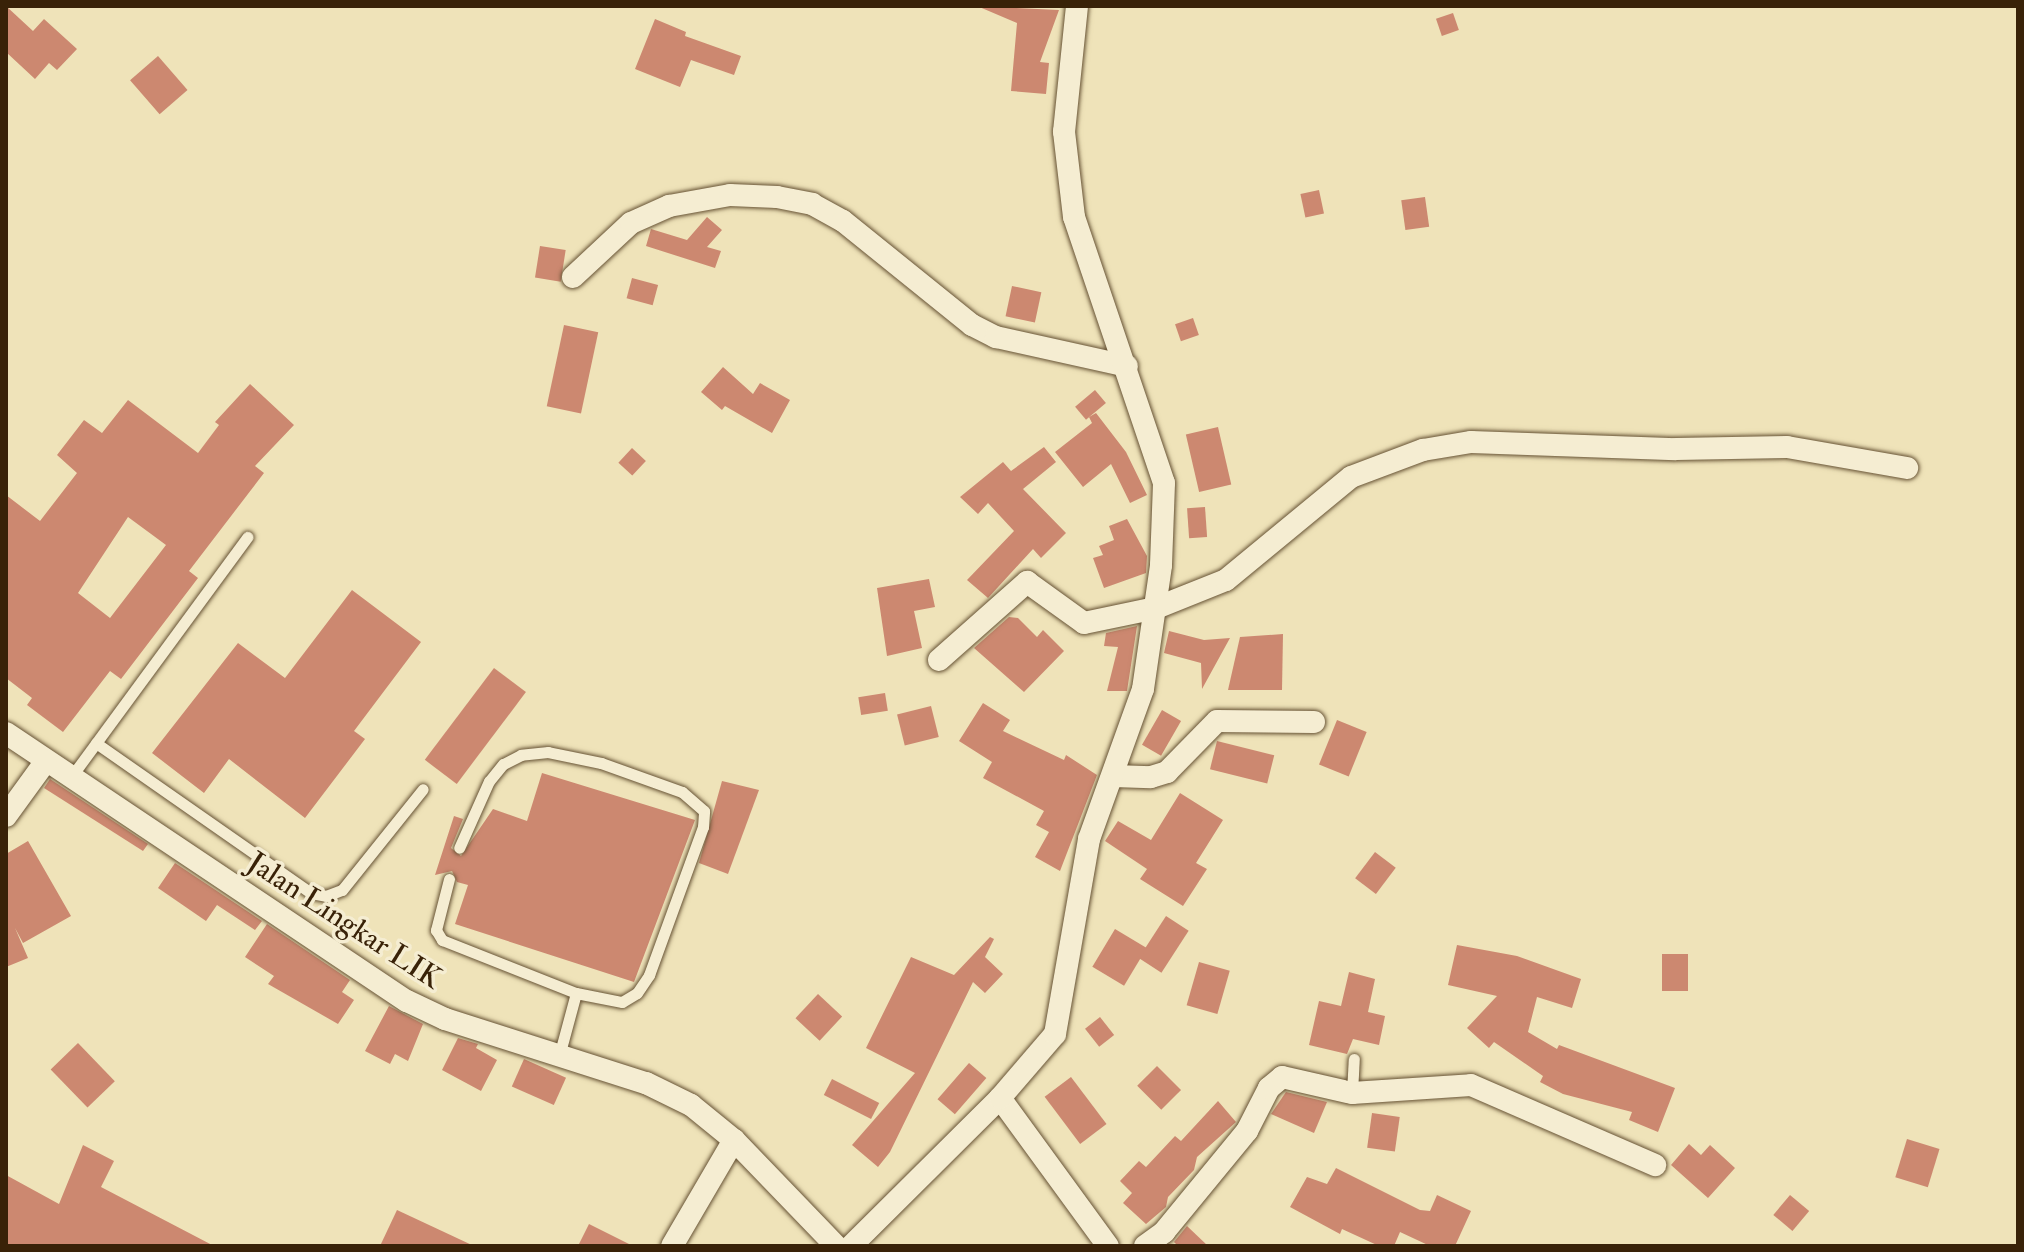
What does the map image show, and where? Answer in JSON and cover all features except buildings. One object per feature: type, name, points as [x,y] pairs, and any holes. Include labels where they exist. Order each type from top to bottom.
[{"type":"street","points":[[851,1246],[1000,1098],[1049,1044],[1059,1024],[1089,839],[1143,689],[1156,608],[1164,483],[1127,366],[1085,252],[1068,180],[1065,83],[1077,6]]},
{"type":"street","points":[[573,277],[631,223],[669,206],[730,195],[777,197],[812,204],[843,221],[972,325],[996,337],[1127,366]]},
{"type":"street","points":[[939,660],[1027,582],[1084,623],[1156,608],[1226,580],[1351,477],[1423,450],[1471,442],[1676,449],[1787,447],[1907,468]]},
{"type":"street","points":[[1113,776],[1151,777],[1167,772],[1217,721],[1314,722]]},
{"type":"street","name":"Jalan Lingkar LIK","points":[[6,733],[407,1001],[445,1019],[646,1083],[691,1105],[734,1140],[836,1246]]},
{"type":"street","points":[[6,816],[46,761]]},
{"type":"street","points":[[1145,1246],[1164,1232],[1247,1131],[1275,1081],[1282,1077],[1352,1093],[1471,1085],[1655,1165]]},
{"type":"street","points":[[1000,1098],[1108,1246]]},
{"type":"street","points":[[672,1246],[734,1140]]},
{"type":"street","points":[[1094,1227],[1123,1246]]},
{"type":"lane","points":[[71,777],[247,537]]},
{"type":"lane","points":[[96,743],[265,855],[311,893],[326,896],[342,890],[423,789]]},
{"type":"lane","points":[[449,879],[436,930],[442,940],[576,993],[622,1002],[637,993],[649,975],[703,827],[704,811],[697,801],[601,763],[548,752],[521,755],[503,764],[489,781],[459,848]]},
{"type":"lane","points":[[559,1056],[576,993]]},
{"type":"lane","points":[[1352,1093],[1354,1059]]}]
